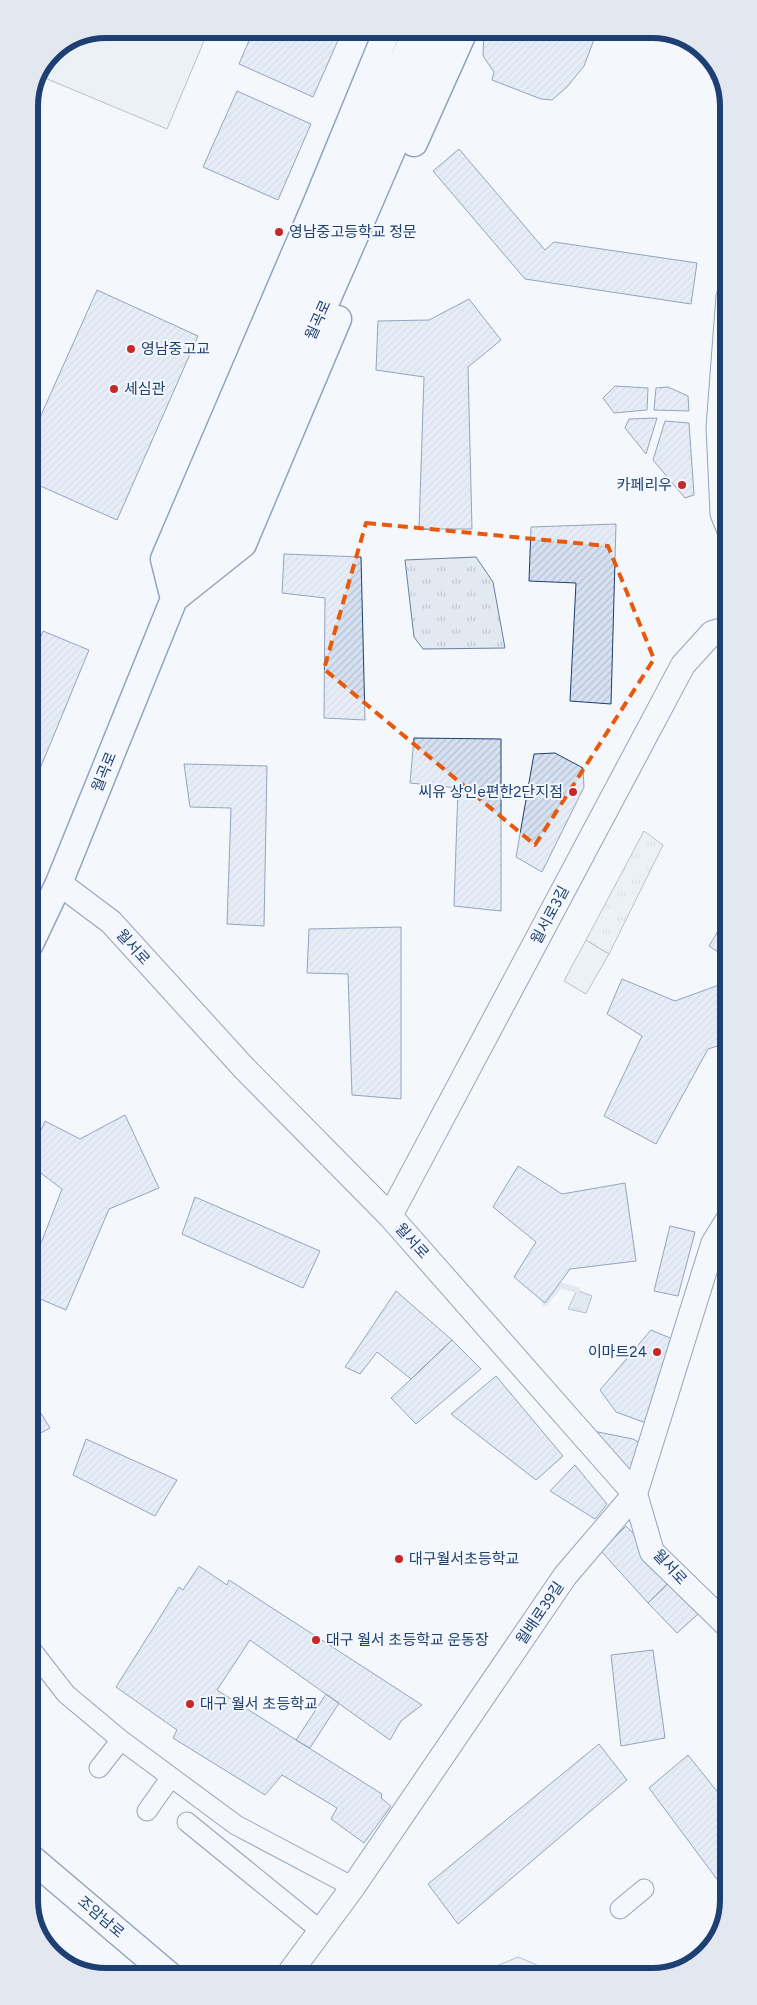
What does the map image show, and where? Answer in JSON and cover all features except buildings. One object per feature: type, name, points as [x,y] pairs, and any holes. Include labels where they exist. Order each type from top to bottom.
[{"type":"main road","points":[[384,38],[316,204],[164,559],[174,599],[244,544],[396,182],[461,38]]},
{"type":"main road","name":"월곡로","points":[[38,927],[59,883],[174,599],[330,228],[413,38]]},
{"type":"main road","name":"월곡로","points":[[174,599],[222,539],[440,38]]},
{"type":"main road","name":"조암남로","points":[[38,1864],[160,1967]]},
{"type":"street","points":[[719,387],[716,426],[719,492]]},
{"type":"street","name":"월서로3길","points":[[390,1216],[683,665],[712,634],[719,632]]},
{"type":"street","name":"월서로","points":[[59,883],[111,922],[244,1068],[390,1216],[635,1494],[652,1552],[719,1617]]},
{"type":"street","name":"월배로39길","points":[[294,1967],[353,1888],[565,1576],[635,1494],[713,1244],[719,1234]]},
{"type":"street","points":[[38,1658],[66,1694],[121,1740],[236,1825],[353,1888]]},
{"type":"street","points":[[99,1768],[121,1740]]},
{"type":"street","points":[[147,1811],[171,1777]]},
{"type":"street","points":[[187,1822],[321,1931]]},
{"type":"street","points":[[620,1908],[644,1889]]},
{"type":"highlighted area","points":[[366,523],[608,546],[654,659],[535,845],[324,669]]},
{"type":"green space","points":[[205,38],[167,129],[44,78],[57,57],[68,49],[92,39]]},
{"type":"green space","points":[[476,557],[493,582],[505,648],[423,649],[414,637],[405,560]]},
{"type":"green space","points":[[644,831],[663,845],[609,954],[586,940]]},
{"type":"green space","points":[[586,940],[609,954],[586,994],[564,981]]},
{"type":"green space","points":[[518,1957],[537,1965],[539,1968],[493,1968]]},
{"type":"water","points":[[577,1290],[592,1296],[586,1313],[568,1309]]},
{"type":"waterway","points":[[545,1303],[560,1285],[577,1290]]},
{"type":"place","name":"영남중고등학교 정문","points":[[279,232]]},
{"type":"place","name":"영남중고교","points":[[131,349]]},
{"type":"place","name":"세심관","points":[[114,389]]},
{"type":"place","name":"카페리우","points":[[682,485]]},
{"type":"place","name":"씨유 상인e편한2단지점","points":[[573,792]]},
{"type":"place","name":"이마트24","points":[[657,1352]]},
{"type":"place","name":"대구월서초등학교","points":[[399,1559]]},
{"type":"place","name":"대구 월서 초등학교 운동장","points":[[316,1640]]},
{"type":"place","name":"대구 월서 초등학교","points":[[190,1704]]}]
